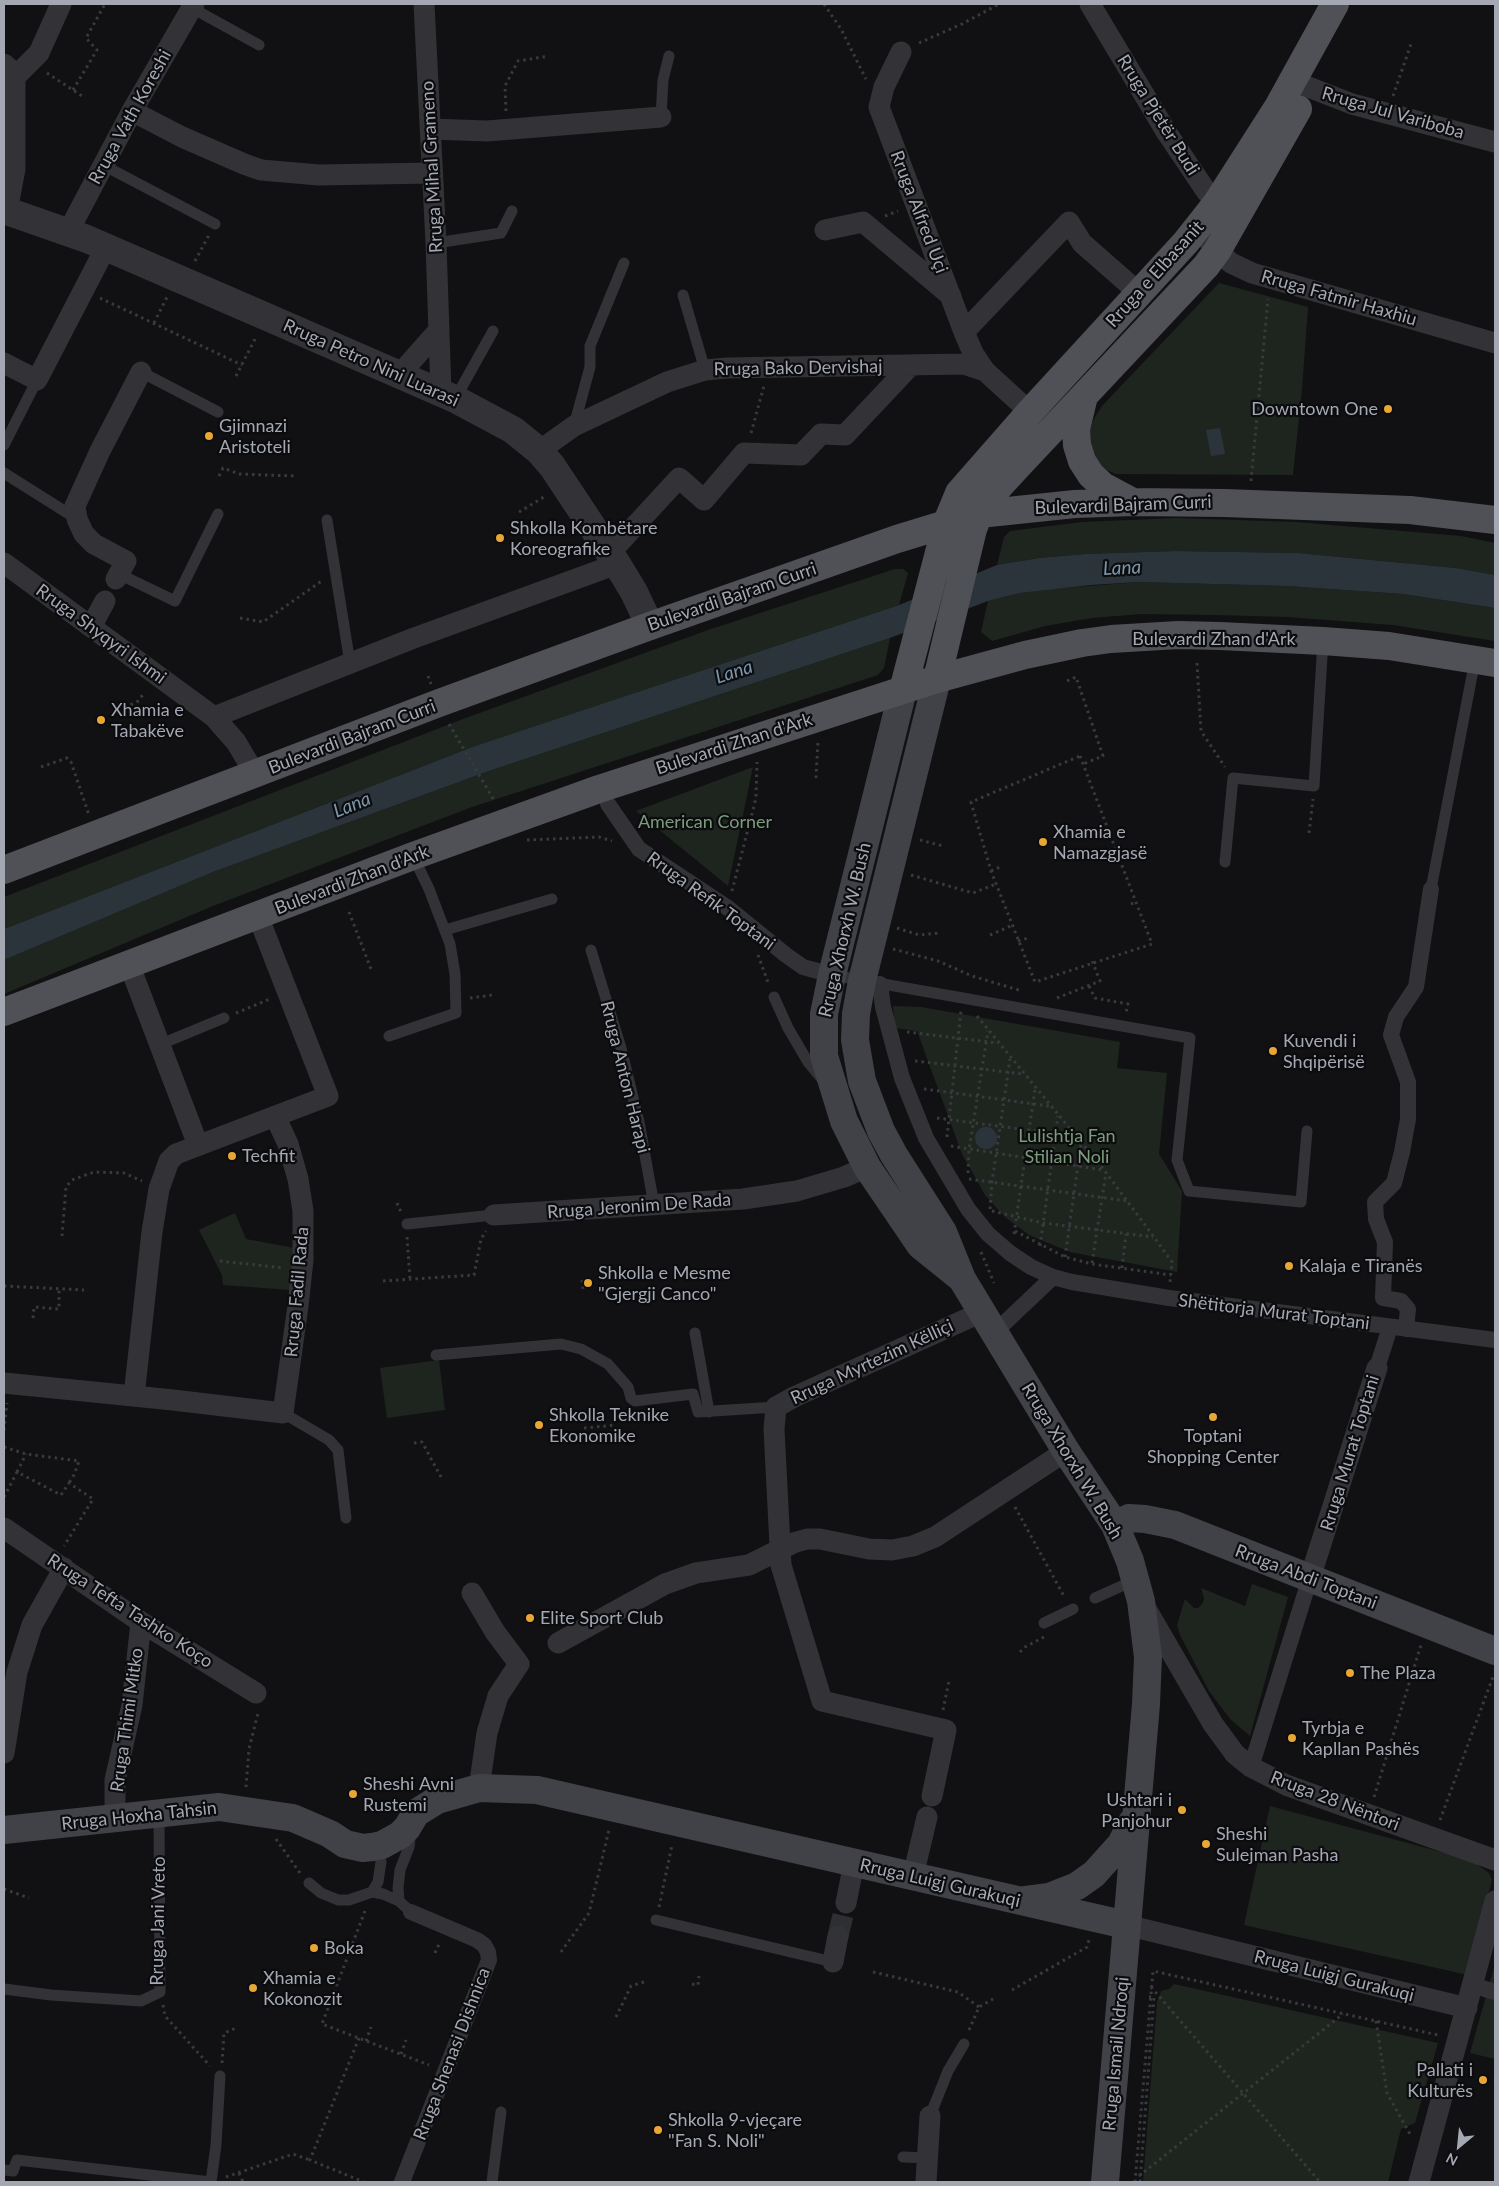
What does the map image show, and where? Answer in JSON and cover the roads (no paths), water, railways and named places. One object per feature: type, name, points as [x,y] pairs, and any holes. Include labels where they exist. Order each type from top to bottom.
[{"type":"main road","name":"Rruga e Elbasanit","points":[[1301,85],[1335,4]]},
{"type":"main road","name":"Rruga e Elbasanit","points":[[937,679],[979,514],[1010,473],[1206,266],[1217,251],[1226,212],[1252,150],[1301,85],[1330,52],[1354,4]]},
{"type":"main road","name":"Rruga e Elbasanit","points":[[902,690],[944,534],[959,494],[1030,412],[1198,227],[1226,212]]},
{"type":"main road","points":[[1084,396],[1076,429],[1077,445],[1082,461],[1091,475],[1103,486],[1133,502]]},
{"type":"main road","name":"Bulevardi Bajram Curri","points":[[4,870],[439,703],[650,626],[944,534],[979,514],[1065,504],[1133,502],[1332,506],[1418,511],[1495,520]]},
{"type":"main road","name":"Bulevardi Zhan d'Ark","points":[[4,1012],[413,856],[683,760],[937,679],[1024,655],[1111,639],[1178,635],[1323,640],[1389,646],[1485,661]]},
{"type":"main road","name":"Rruga Xhorxh W. Bush","points":[[937,679],[871,982],[856,1014],[855,1040],[859,1065],[876,1122],[894,1155],[943,1232],[962,1279],[1066,1451],[1115,1525],[1138,1590],[1148,1657],[1138,1808],[1126,1925]]},
{"type":"main road","name":"Rruga Xhorxh W. Bush","points":[[902,690],[832,975],[823,1034],[824,1056],[834,1094],[849,1132],[867,1167],[920,1245],[962,1279]]},
{"type":"main road","name":"Rruga Abdi Toptani","points":[[1115,1525],[1129,1518],[1145,1518],[1175,1525],[1495,1651]]},
{"type":"main road","name":"Rruga Luigj Gurakuqi","points":[[414,1816],[436,1800],[479,1788],[537,1790],[1126,1925]]},
{"type":"main road","name":"Rruga Hoxha Tahsin","points":[[4,1830],[219,1807],[293,1818],[354,1847],[372,1847]]},
{"type":"main road","points":[[1020,1900],[1049,1896],[1077,1886],[1094,1874],[1122,1844],[1138,1808]]},
{"type":"main road","points":[[372,1847],[392,1841],[400,1835],[414,1816]]},
{"type":"main road","name":"Rruga Ismail Ndroqi","points":[[1105,2182],[1126,1925]]},
{"type":"street","points":[[6,210],[15,169],[10,71],[31,62],[45,44],[61,4]]},
{"type":"street","name":"Rruga Mihal Grameno","points":[[424,4],[439,330],[448,396]]},
{"type":"street","name":"Rruga Pjetër Budi","points":[[1090,4],[1167,133],[1226,212]]},
{"type":"street","name":"Rruga Vath Koreshi","points":[[68,232],[132,111],[193,6]]},
{"type":"street","name":"Rruga Alfred Uçi","points":[[901,52],[884,87],[879,107],[972,353],[984,371]]},
{"type":"street","name":"Rruga Jul Variboba","points":[[1301,85],[1352,104],[1495,142]]},
{"type":"street","points":[[132,111],[182,137],[261,170],[319,175],[432,173]]},
{"type":"street","points":[[430,129],[488,131],[661,117]]},
{"type":"street","name":"Rruga Petro Nini Luarasi","points":[[6,210],[106,247],[180,279],[448,396],[513,430],[539,450],[552,466],[634,592],[650,626]]},
{"type":"street","points":[[825,230],[863,222],[952,296]]},
{"type":"street","points":[[964,332],[1069,222],[1082,243],[1139,293]]},
{"type":"street","name":"Rruga Fatmir Haxhiu","points":[[1198,227],[1217,251],[1231,263],[1270,278],[1495,342]]},
{"type":"street","points":[[4,363],[38,380],[106,247]]},
{"type":"street","points":[[399,375],[439,330]]},
{"type":"street","name":"Rruga Bako Dervishaj","points":[[539,450],[574,426],[667,382],[705,370],[727,368],[964,364],[984,371],[1030,412]]},
{"type":"street","points":[[214,718],[613,559],[679,478],[704,500],[744,454],[800,455],[821,434],[845,435],[911,365]]},
{"type":"street","points":[[118,577],[126,561],[94,544],[84,534],[78,519],[76,506],[81,490],[141,372]]},
{"type":"street","name":"Rruga Shyqyri Ishmi","points":[[4,563],[214,718],[236,742],[255,774]]},
{"type":"street","points":[[91,627],[105,600]]},
{"type":"street","name":"Rruga Refik Toptani","points":[[608,804],[640,849],[728,908],[770,945],[803,966],[832,975]]},
{"type":"street","points":[[1406,1329],[1408,1309],[1400,1302],[1383,1298],[1385,1242],[1376,1219],[1375,1202],[1394,1183],[1405,1136],[1408,1119],[1408,1082],[1391,1035],[1396,1016],[1416,987],[1431,889]]},
{"type":"street","points":[[134,1396],[152,1232],[159,1189],[169,1161],[176,1154],[198,1145],[328,1096],[258,916]]},
{"type":"street","points":[[129,964],[198,1145]]},
{"type":"street","name":"Shëtitorja Murat Toptani","points":[[871,982],[889,1030],[904,1086],[926,1138],[947,1176],[988,1234],[1010,1253],[1038,1270],[1057,1278],[1089,1285],[1169,1298],[1495,1340]]},
{"type":"street","name":"Rruga Fadil Rada","points":[[275,1116],[288,1144],[298,1178],[303,1212],[302,1270],[283,1413]]},
{"type":"street","name":"Rruga Jeronim De Rada","points":[[494,1215],[742,1199],[797,1190],[844,1177],[867,1167]]},
{"type":"street","points":[[988,1322],[1057,1278]]},
{"type":"street","name":"Rruga Myrtezim Këlliçi","points":[[932,1796],[946,1730],[822,1701],[784,1580],[780,1551],[774,1429],[776,1408],[794,1398],[988,1322]]},
{"type":"street","name":"Rruga Murat Toptani","points":[[1310,1578],[1390,1327]]},
{"type":"street","points":[[6,1383],[283,1413]]},
{"type":"street","points":[[558,1643],[665,1584],[696,1573],[749,1565],[793,1543],[820,1539],[869,1549],[892,1550],[913,1546],[935,1537],[1066,1451]]},
{"type":"street","name":"Rruga Tefta Tashko Koço","points":[[4,1528],[141,1622],[256,1693]]},
{"type":"street","points":[[4,1753],[17,1672],[32,1625],[64,1568]]},
{"type":"street","points":[[1251,1767],[1310,1578]]},
{"type":"street","name":"Rruga 28 Nëntori","points":[[1138,1590],[1213,1724],[1235,1754],[1251,1767],[1286,1785],[1495,1860]]},
{"type":"street","points":[[472,1593],[495,1632],[519,1664],[498,1696],[487,1733],[479,1788]]},
{"type":"street","name":"Rruga Thimi Mitko","points":[[115,1818],[115,1780],[132,1705],[141,1622]]},
{"type":"street","points":[[914,1876],[927,1817]]},
{"type":"street","points":[[846,1903],[854,1863]]},
{"type":"street","points":[[1419,2182],[1495,1902]]},
{"type":"street","name":"Rruga Shenasi Dishnica","points":[[402,2182],[489,1960],[488,1952],[484,1945],[477,1940],[405,1906]]},
{"type":"street","name":"Rruga Luigj Gurakuqi","points":[[1126,1925],[1466,2008]]},
{"type":"street","points":[[833,1962],[838,1936]]},
{"type":"street","points":[[1472,1985],[1495,1992]]},
{"type":"street","points":[[926,2182],[930,2116]]},
{"type":"lane","points":[[193,6],[259,44]]},
{"type":"lane","points":[[661,117],[663,80],[670,56]]},
{"type":"lane","points":[[103,165],[216,224]]},
{"type":"lane","points":[[436,243],[501,233],[512,211]]},
{"type":"lane","points":[[574,426],[590,367],[590,346],[624,263]]},
{"type":"lane","points":[[683,295],[705,370]]},
{"type":"lane","points":[[448,396],[494,331]]},
{"type":"lane","points":[[141,372],[218,412]]},
{"type":"lane","points":[[4,445],[38,380]]},
{"type":"lane","points":[[4,472],[78,519]]},
{"type":"lane","points":[[118,577],[175,601],[218,514]]},
{"type":"lane","points":[[327,520],[350,663]]},
{"type":"lane","points":[[1224,862],[1233,778],[1314,786],[1323,640]]},
{"type":"lane","points":[[1431,889],[1485,661]]},
{"type":"lane","points":[[389,1036],[456,1013],[455,974],[445,930],[413,856]]},
{"type":"lane","points":[[445,930],[552,899]]},
{"type":"lane","name":"Rruga Anton Harapi","points":[[591,950],[621,1048],[637,1113],[654,1205]]},
{"type":"lane","points":[[832,975],[1190,1038],[1177,1160],[1189,1191],[1301,1202],[1307,1131]]},
{"type":"lane","points":[[774,997],[788,1028],[808,1062],[834,1094]]},
{"type":"lane","points":[[160,1044],[224,1018]]},
{"type":"lane","name":"Rruga Jeronim De Rada","points":[[406,1224],[494,1215]]},
{"type":"lane","points":[[695,1333],[709,1412]]},
{"type":"lane","points":[[436,1354],[562,1344],[581,1349],[608,1364],[628,1387],[631,1398],[635,1401],[693,1394],[698,1412],[776,1408]]},
{"type":"lane","points":[[283,1413],[329,1440],[338,1450],[346,1518]]},
{"type":"lane","points":[[1095,1598],[1138,1590]]},
{"type":"lane","points":[[1044,1623],[1071,1609]]},
{"type":"lane","name":"Rruga Jani Vreto","points":[[4,1989],[51,1995],[141,2001],[160,1992],[159,1813]]},
{"type":"lane","points":[[405,1906],[398,1888],[400,1870],[409,1847],[414,1816]]},
{"type":"lane","points":[[309,1882],[322,1893],[338,1900],[349,1900],[372,1892],[378,1882],[381,1862],[379,1854],[372,1847]]},
{"type":"lane","points":[[372,1892],[405,1906]]},
{"type":"lane","points":[[656,1920],[833,1962]]},
{"type":"lane","points":[[930,2116],[948,2071],[964,2044]]},
{"type":"lane","points":[[4,2170],[13,2171],[17,2160],[211,2182],[216,2145],[220,2076]]},
{"type":"lane","points":[[492,2182],[501,2112]]},
{"type":"lane","points":[[903,2157],[928,2158]]},
{"type":"water","points":[[1220,428],[1225,454],[1211,456],[1206,430]]},
{"type":"water","name":"Lana","points":[[1175,551],[1298,553],[1456,568],[1495,575],[1495,608],[1403,594],[1286,586],[1139,582],[1020,593],[988,601],[890,638],[489,771],[213,872],[4,960],[4,929],[475,746],[899,605],[997,565],[1039,558],[1085,554]]},
{"type":"water","points":[[986,1127],[994,1130],[997,1138],[994,1146],[986,1149],[978,1146],[975,1138],[978,1130]]},
{"type":"tunnel","points":[[838,1936],[846,1903]]},
{"type":"place","name":"Downtown One","points":[[1388,409]]},
{"type":"place","name":"Gjimnazi Aristoteli","points":[[209,436]]},
{"type":"place","name":"Shkolla Kombëtare Koreografike","points":[[500,538]]},
{"type":"place","name":"Xhamia e Tabakëve","points":[[101,720]]},
{"type":"place","name":"Xhamia e Namazgjasë","points":[[1043,842]]},
{"type":"place","name":"Kuvendi i Shqipërisë","points":[[1273,1051]]},
{"type":"place","name":"Techfit","points":[[232,1156]]},
{"type":"place","name":"Kalaja e Tiranës","points":[[1289,1266]]},
{"type":"place","name":"Shkolla e Mesme \"Gjergji Canco\"","points":[[588,1283]]},
{"type":"place","name":"Toptani Shopping Center","points":[[1213,1417]]},
{"type":"place","name":"Shkolla Teknike Ekonomike","points":[[539,1425]]},
{"type":"place","name":"Elite Sport Club","points":[[530,1618]]},
{"type":"place","name":"The Plaza","points":[[1350,1673]]},
{"type":"place","name":"Tyrbja e Kapllan Pashës","points":[[1292,1738]]},
{"type":"place","name":"Sheshi Avni Rustemi","points":[[353,1794]]},
{"type":"place","name":"Ushtari i Panjohur","points":[[1182,1810]]},
{"type":"place","name":"Sheshi Sulejman Pasha","points":[[1206,1844]]},
{"type":"place","name":"Boka","points":[[314,1948]]},
{"type":"place","name":"Xhamia e Kokonozit","points":[[253,1988]]},
{"type":"place","name":"Pallati i Kulturës","points":[[1483,2080]]},
{"type":"place","name":"Shkolla 9-vjeçare \"Fan S. Noli\"","points":[[658,2130]]},
{"type":"park label","name":"American Corner","points":[[705,822]]},
{"type":"park label","name":"Lulishtja Fan Stilian Noli","points":[[1067,1146]]}]
